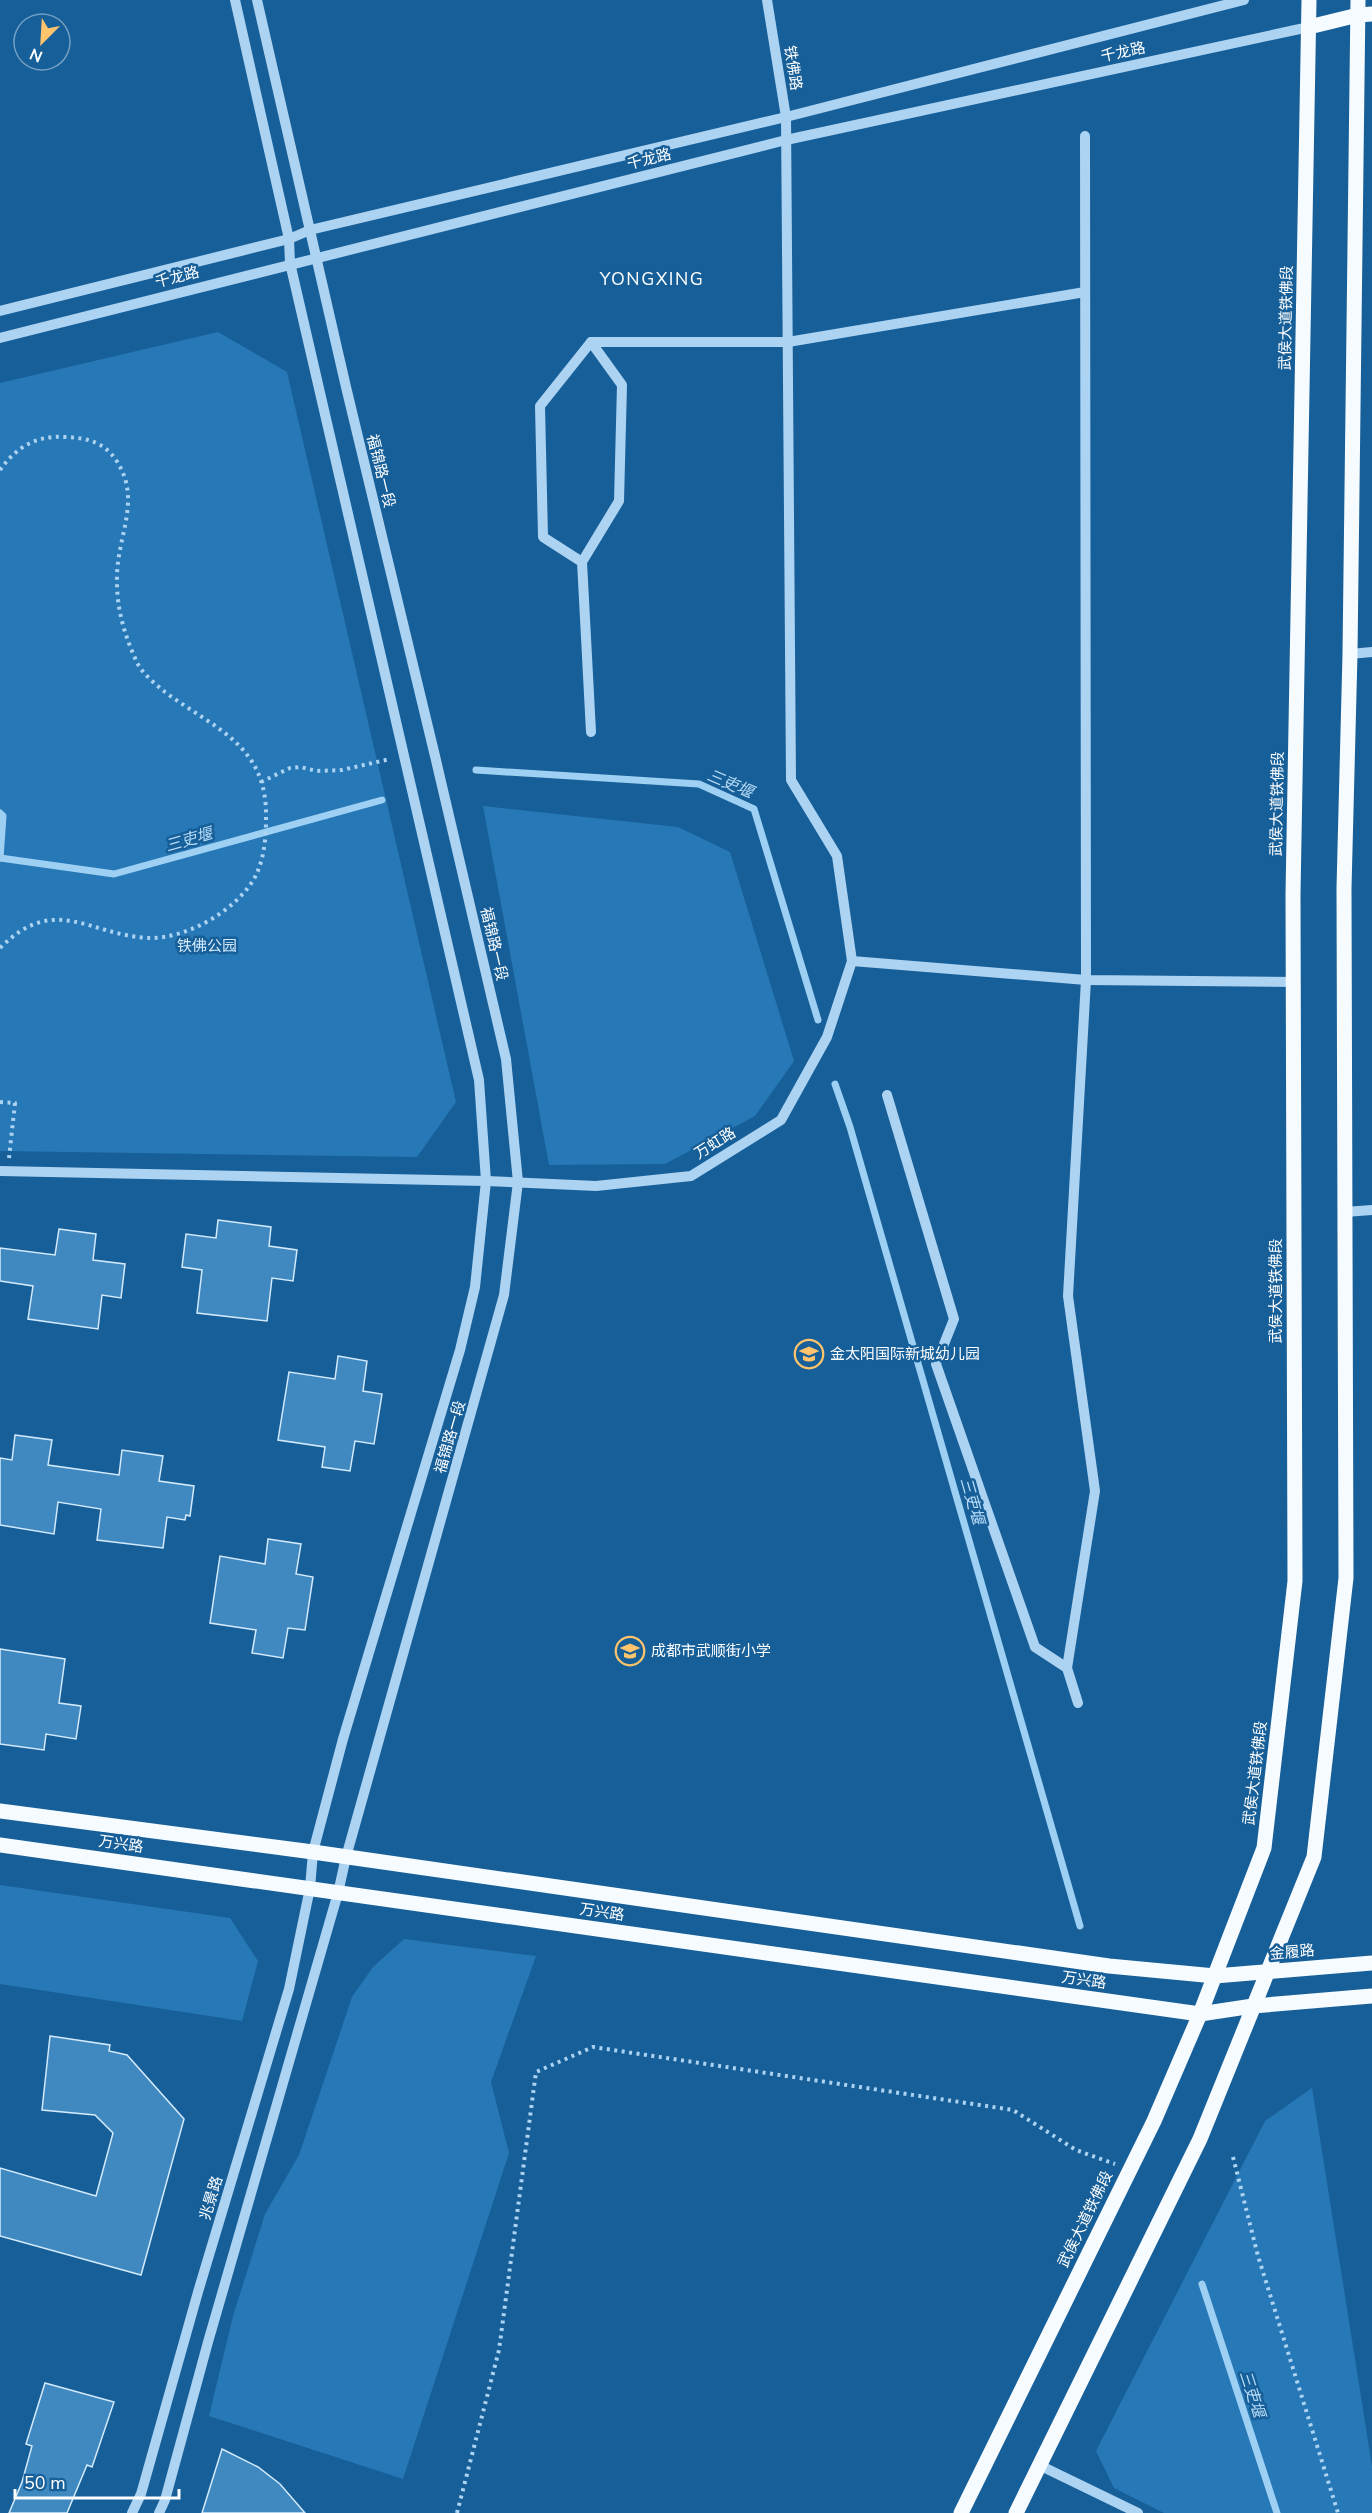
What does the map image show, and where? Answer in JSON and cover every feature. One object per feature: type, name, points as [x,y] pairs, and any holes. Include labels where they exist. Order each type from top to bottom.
[{"type":"main road","name":"武侯大道铁佛段","points":[[961,2513],[1154,2121],[1200,2014],[1264,1848],[1295,1581],[1293,982],[1309,0]]},
{"type":"main road","points":[[1016,2513],[1200,2139],[1314,1857],[1346,1578],[1344,888],[1363,10],[1309,27]]},
{"type":"main road","name":"金履路","points":[[0,1811],[313,1852],[1109,1966],[1215,1976],[1372,1963]]},
{"type":"main road","name":"万兴路","points":[[0,1845],[1200,2014],[1253,2006]]},
{"type":"main road","points":[[1253,2006],[1372,1995]]},
{"type":"street","name":"福锦路一段","points":[[235,0],[289,238],[290,263],[479,1080],[486,1181],[475,1287],[460,1350],[343,1739],[313,1852],[310,1888]]},
{"type":"street","name":"福锦路一段","points":[[257,0],[346,387],[506,1059],[518,1182],[504,1295],[346,1857],[338,1893]]},
{"type":"street","name":"铁佛路","points":[[767,0],[786,117],[791,780],[837,856],[852,961]]},
{"type":"street","name":"千龙路","points":[[0,311],[289,238],[310,230],[786,117],[1244,0]]},
{"type":"street","name":"千龙路","points":[[0,338],[290,263],[786,140],[1309,27]]},
{"type":"street","points":[[1078,1703],[1067,1668],[1095,1491],[1068,1296],[1086,980],[1085,136]]},
{"type":"street","points":[[591,342],[788,342],[1085,292]]},
{"type":"street","points":[[582,562],[543,537],[540,406],[591,342]]},
{"type":"street","points":[[591,342],[622,385],[619,501],[582,562],[591,732]]},
{"type":"street","points":[[1350,654],[1372,652]]},
{"type":"street","points":[[852,961],[1086,980],[1293,982]]},
{"type":"street","name":"万虹路","points":[[4,1171],[486,1181],[596,1186],[691,1176],[781,1120],[827,1037],[852,961]]},
{"type":"street","points":[[887,1095],[954,1319],[936,1364],[1035,1647],[1067,1668]]},
{"type":"street","points":[[1345,1212],[1372,1210]]},
{"type":"street","name":"兆景路","points":[[132,2513],[141,2494],[201,2281],[290,1989],[310,1888]]},
{"type":"street","points":[[159,2513],[165,2500],[211,2331],[338,1893]]},
{"type":"street","points":[[1040,2465],[1138,2513]]},
{"type":"path","points":[[0,470],[10,455],[30,441],[58,436],[89,438],[110,451],[122,469],[129,490],[117,572],[117,607],[136,662],[154,683],[191,711],[223,729],[243,747],[266,794],[267,806],[264,850],[256,876],[241,897],[219,916],[181,932],[150,938],[67,919],[43,921],[16,932],[0,948]]},
{"type":"path","points":[[261,782],[290,768],[300,767],[317,771],[342,770],[404,756]]},
{"type":"path","points":[[0,1102],[15,1103],[4,1171]]},
{"type":"path","points":[[457,2513],[499,2350],[536,2072],[593,2047],[1013,2110],[1076,2150],[1130,2170]]},
{"type":"path","points":[[1233,2157],[1258,2256],[1338,2513]]},
{"type":"green space","name":"铁佛公园","points":[[218,332],[287,372],[456,1102],[417,1157],[0,1151],[0,383]]},
{"type":"green space","points":[[483,806],[678,827],[730,852],[794,1061],[755,1116],[665,1164],[549,1165]]},
{"type":"green space","points":[[0,1885],[230,1918],[258,1961],[242,2021],[0,1984]]},
{"type":"green space","points":[[404,1939],[536,1956],[491,2082],[509,2153],[403,2479],[209,2416],[233,2316],[265,2214],[299,2155],[352,1997],[373,1967]]},
{"type":"green space","points":[[1312,2088],[1372,2466],[1372,2513],[1164,2513],[1114,2488],[1096,2451],[1265,2121]]},
{"type":"building","points":[[218,1220],[271,1227],[269,1246],[297,1250],[293,1281],[272,1278],[267,1321],[197,1313],[202,1270],[182,1267],[186,1234],[216,1238]]},
{"type":"building","points":[[59,1229],[96,1234],[93,1260],[125,1264],[121,1298],[102,1295],[98,1329],[28,1319],[33,1286],[0,1281],[0,1248],[55,1255]]},
{"type":"building","points":[[338,1356],[367,1361],[363,1391],[382,1394],[374,1444],[355,1441],[350,1471],[322,1467],[325,1447],[278,1440],[289,1372],[335,1379]]},
{"type":"building","points":[[15,1435],[52,1440],[48,1465],[119,1475],[122,1450],[163,1456],[159,1481],[194,1486],[190,1516],[186,1515],[185,1520],[167,1517],[163,1548],[97,1540],[101,1509],[58,1502],[54,1534],[0,1525],[0,1458],[12,1460]]},
{"type":"building","points":[[268,1539],[301,1544],[296,1574],[313,1577],[305,1630],[288,1628],[283,1658],[252,1653],[256,1630],[210,1623],[220,1556],[265,1564]]},
{"type":"building","points":[[0,1649],[65,1659],[59,1703],[81,1706],[76,1739],[46,1734],[44,1750],[0,1744]]},
{"type":"building","points":[[50,2036],[110,2045],[109,2051],[127,2055],[184,2119],[141,2275],[0,2236],[0,2168],[96,2196],[113,2133],[95,2115],[42,2110]]},
{"type":"building","points":[[45,2383],[114,2402],[92,2467],[87,2465],[67,2513],[9,2513],[22,2482],[32,2446],[26,2444]]},
{"type":"building","points":[[222,2449],[258,2467],[280,2484],[305,2513],[202,2513]]},
{"type":"waterway","name":"三吏堰","points":[[476,770],[699,784],[754,809],[818,1020]]},
{"type":"waterway","name":"三吏堰","points":[[0,858],[114,874],[382,800]]},
{"type":"waterway","points":[[0,813],[3,816],[0,858]]},
{"type":"waterway","name":"三吏堰","points":[[835,1084],[850,1127],[1080,1926]]},
{"type":"waterway","name":"三吏堰","points":[[1202,2284],[1277,2513]]},
{"type":"place","name":"金太阳国际新城幼儿园","points":[[809,1354]]},
{"type":"place","name":"成都市武顺街小学","points":[[630,1651]]},
{"type":"district","name":"YONGXING","points":[[652,279]]}]
